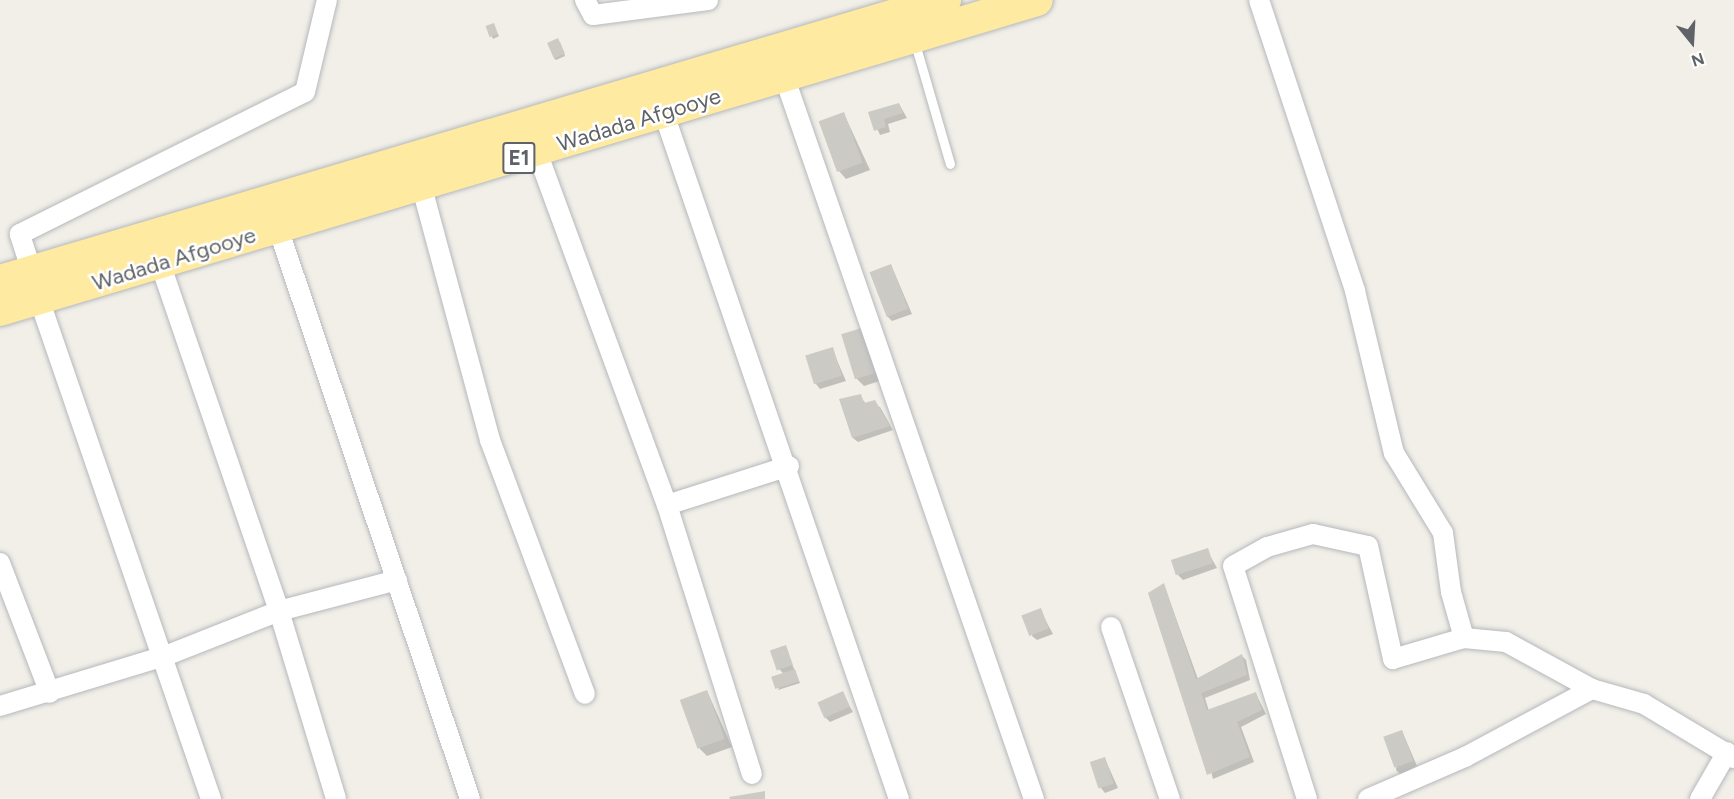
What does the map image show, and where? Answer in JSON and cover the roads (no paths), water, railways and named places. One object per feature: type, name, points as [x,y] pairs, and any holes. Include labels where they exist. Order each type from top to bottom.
[{"type":"highway","name":"Wadada Afgooye","points":[[0,310],[35,285],[945,0]]},
{"type":"highway","name":"Wadada Afgooye","points":[[0,281],[35,285],[160,263],[422,188],[663,111],[1037,0]]},
{"type":"street","points":[[211,799],[165,656],[35,285],[20,234],[305,93],[327,0]]},
{"type":"street","points":[[585,0],[593,15],[708,0]]},
{"type":"street","points":[[1259,0],[1355,291],[1394,453],[1443,533],[1450,592],[1464,638]]},
{"type":"street","points":[[784,76],[1034,799]]},
{"type":"street","points":[[663,111],[789,466],[854,681],[898,799]]},
{"type":"street","points":[[537,152],[667,505],[752,774]]},
{"type":"street","points":[[422,188],[490,440],[585,694]]},
{"type":"street","points":[[278,228],[470,799]]},
{"type":"street","points":[[160,263],[279,611],[336,799]]},
{"type":"street","points":[[667,505],[789,466]]},
{"type":"street","points":[[1307,799],[1233,566],[1267,547],[1313,534],[1368,546],[1393,659],[1464,638],[1506,642],[1592,689],[1644,705],[1730,755],[1700,799]]},
{"type":"street","points":[[0,563],[50,693]]},
{"type":"street","points":[[0,706],[50,693],[165,656],[279,611],[396,580]]},
{"type":"street","points":[[1111,627],[1170,799]]},
{"type":"street","points":[[1368,799],[1465,757],[1592,689]]},
{"type":"lane","points":[[914,38],[950,164]]}]
